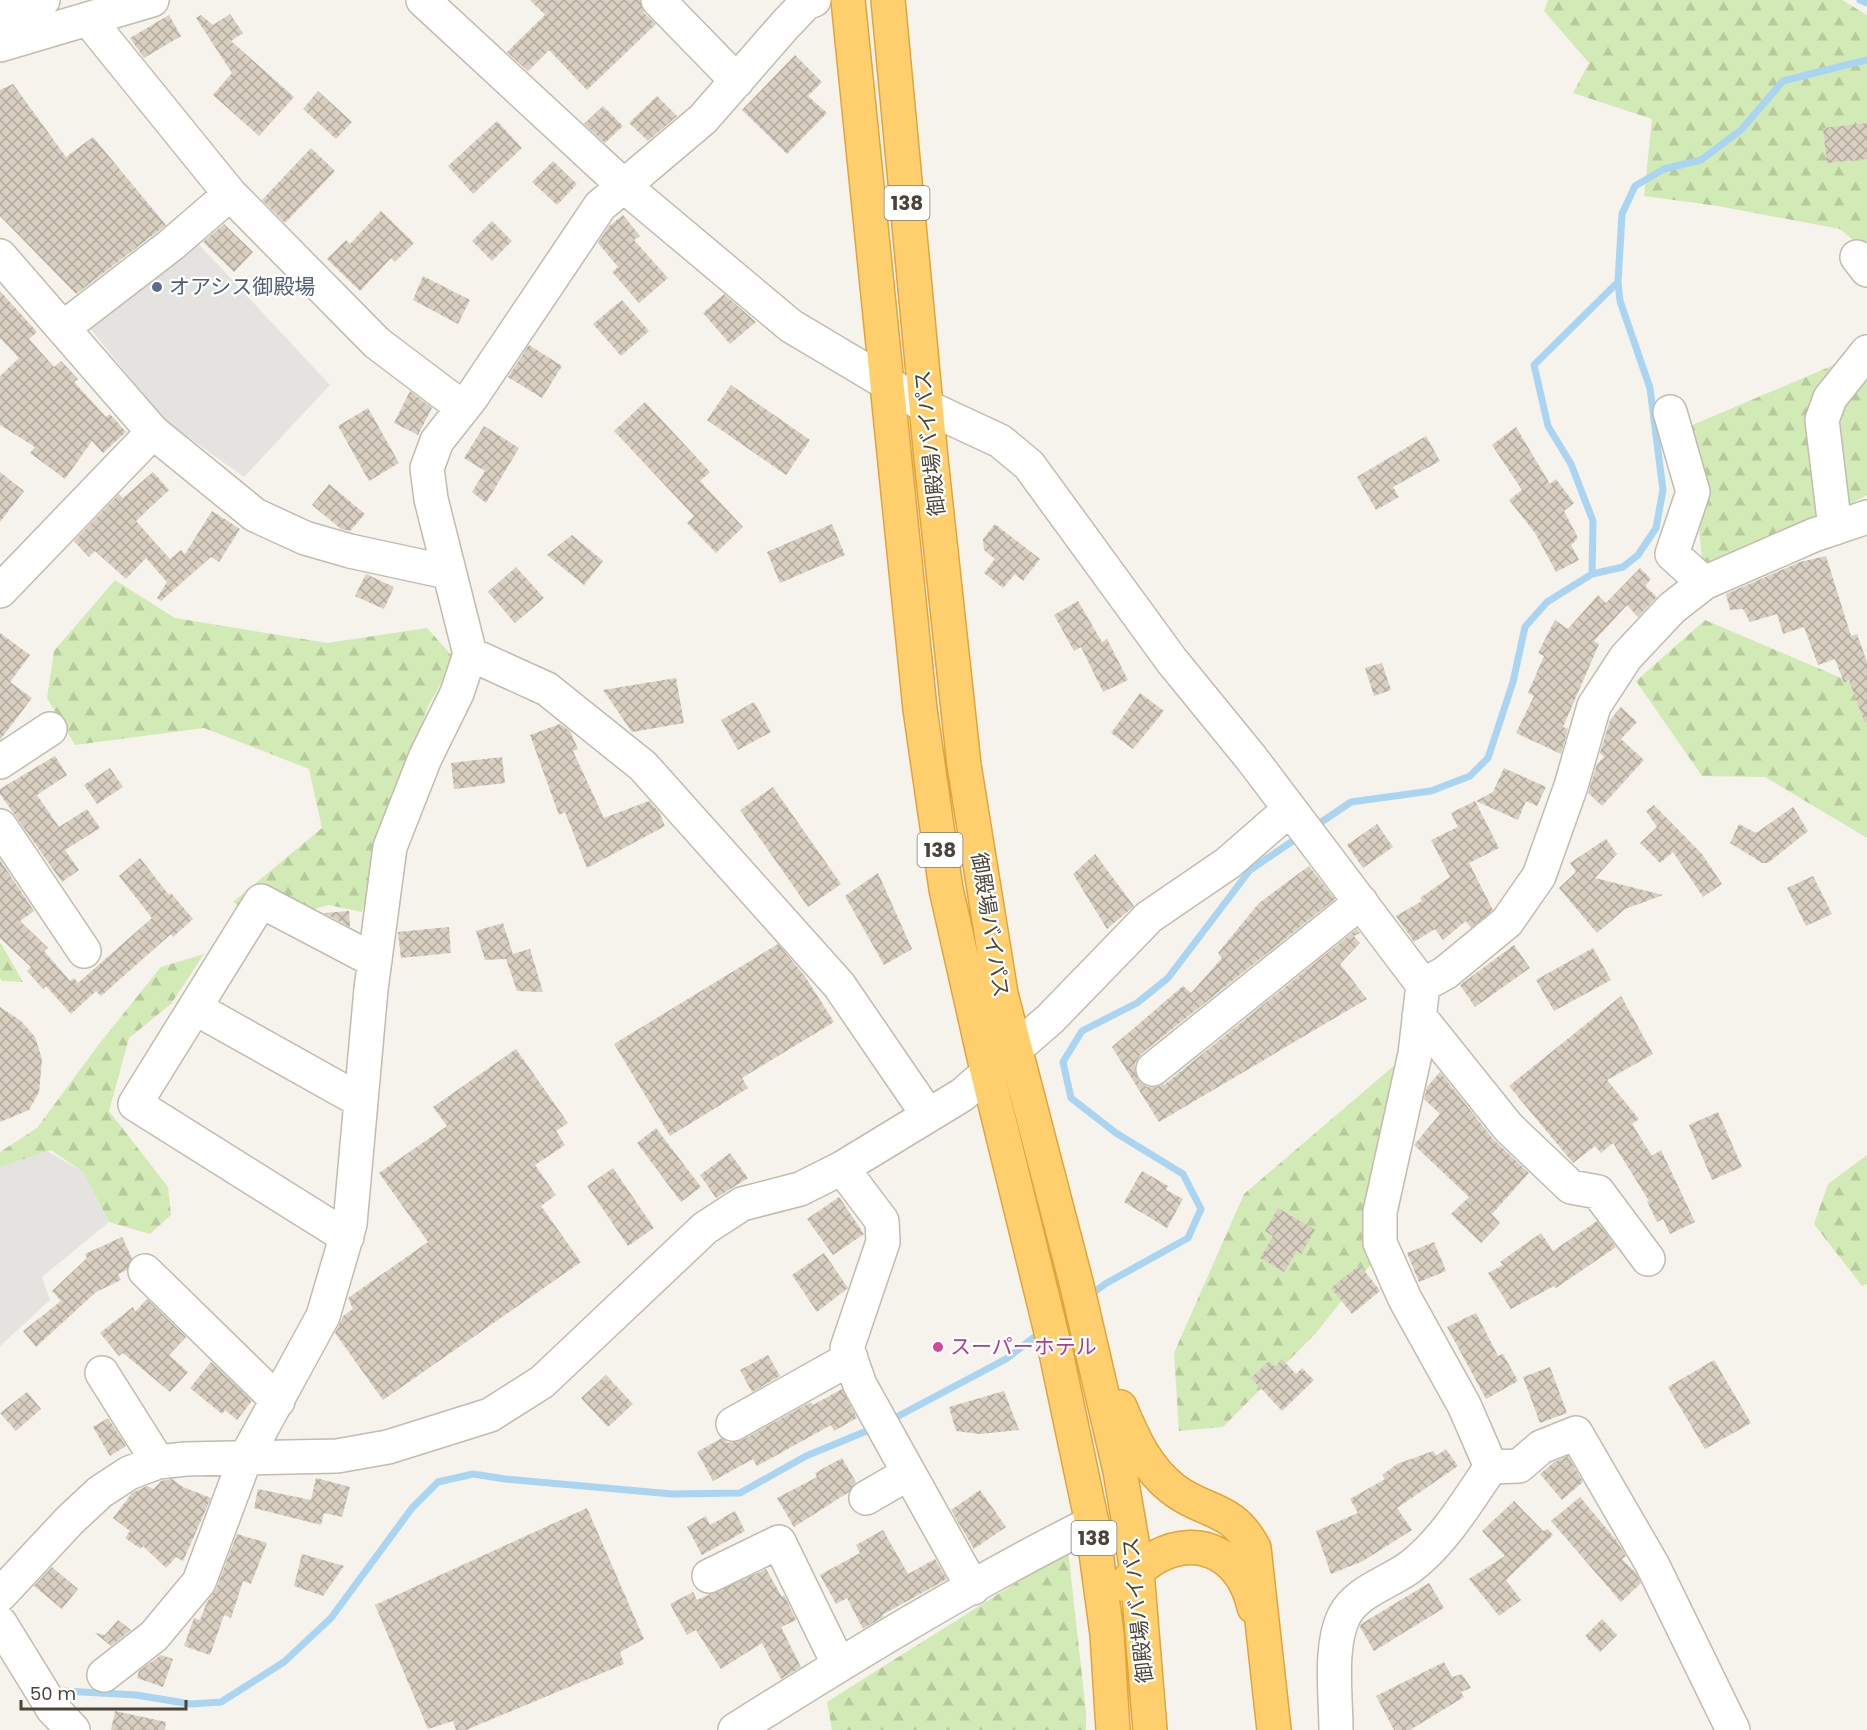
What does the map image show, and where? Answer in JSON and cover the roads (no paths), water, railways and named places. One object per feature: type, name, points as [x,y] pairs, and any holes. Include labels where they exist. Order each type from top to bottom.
[{"type":"highway","name":"御殿場バイパス","points":[[848,0],[920,709],[946,889],[988,1075],[1055,1348],[1092,1523],[1107,1634],[1113,1730]]},
{"type":"highway","name":"御殿場バイパス","points":[[888,0],[964,765],[1001,994],[1077,1286],[1085,1329],[1120,1471],[1137,1571],[1150,1730]]},
{"type":"highway","points":[[1085,1329],[1133,1438],[1150,1466],[1172,1489],[1184,1497],[1226,1515],[1248,1535],[1257,1561],[1274,1730]]},
{"type":"highway","points":[[1122,1730],[1125,1681],[1121,1604],[1128,1580],[1161,1555],[1186,1547],[1202,1547],[1225,1558],[1242,1577],[1248,1588],[1266,1658]]},
{"type":"street","points":[[0,13],[43,0]]},
{"type":"street","points":[[0,45],[152,0]]},
{"type":"street","points":[[423,0],[624,186],[791,326],[927,407],[1000,441],[1029,465],[1172,661],[1290,809],[1361,903],[1421,1000],[1508,1127],[1571,1187],[1598,1191],[1648,1259]]},
{"type":"street","points":[[658,0],[736,81]]},
{"type":"street","points":[[104,1676],[154,1636],[199,1582],[245,1459],[323,1316],[350,1224],[375,961],[390,847],[425,758],[457,693],[470,654],[447,572],[431,499],[427,468],[437,441],[463,408],[600,206],[703,119],[806,3],[814,0]]},
{"type":"street","points":[[88,19],[230,194],[377,343],[463,408]]},
{"type":"street","points":[[63,328],[171,245],[230,194]]},
{"type":"street","points":[[1,258],[153,432],[255,515],[305,538],[350,551],[447,572]]},
{"type":"street","points":[[1835,528],[1822,420],[1830,398],[1867,352]]},
{"type":"street","points":[[1670,412],[1693,492],[1672,554],[1704,583]]},
{"type":"street","points":[[0,591],[153,432]]},
{"type":"street","points":[[1491,1467],[1464,1405],[1405,1299],[1380,1244],[1380,1212],[1414,1054],[1421,1000],[1445,973],[1507,922],[1539,876],[1571,786],[1594,706],[1626,657],[1672,608],[1704,583],[1835,528],[1867,517]]},
{"type":"street","points":[[470,654],[547,689],[643,766],[839,985],[928,1115]]},
{"type":"street","points":[[0,762],[50,729]]},
{"type":"street","points":[[0,1595],[70,1520],[100,1492],[129,1473],[158,1462],[186,1459],[337,1456],[388,1447],[490,1415],[542,1382],[705,1228],[742,1204],[800,1189],[842,1168],[988,1075],[1050,1019],[1149,917],[1228,863],[1290,809]]},
{"type":"street","points":[[0,825],[84,951]]},
{"type":"street","points":[[346,1237],[135,1104],[261,901],[375,961]]},
{"type":"street","points":[[1153,1069],[1361,903]]},
{"type":"street","points":[[195,1008],[361,1101]]},
{"type":"street","points":[[842,1168],[882,1221],[883,1242],[847,1348],[860,1385],[973,1588]]},
{"type":"street","points":[[145,1271],[278,1401]]},
{"type":"street","points":[[733,1424],[851,1358]]},
{"type":"street","points":[[102,1373],[158,1462]]},
{"type":"street","points":[[1491,1467],[1519,1466],[1540,1447],[1576,1433],[1652,1564],[1733,1730]]},
{"type":"street","points":[[1336,1730],[1336,1638],[1345,1615],[1357,1599],[1414,1564],[1451,1524],[1491,1467]]},
{"type":"street","points":[[866,1498],[909,1473]]},
{"type":"street","points":[[735,1730],[838,1665],[1027,1556],[1092,1523]]},
{"type":"street","points":[[709,1576],[779,1542],[838,1665]]},
{"type":"street","points":[[0,1623],[53,1709],[73,1730]]},
{"type":"waterway","points":[[1860,0],[1867,3]]},
{"type":"waterway","points":[[1314,827],[1351,802],[1431,791],[1470,776],[1488,758],[1513,682],[1525,627],[1547,602],[1592,574],[1623,567],[1638,555],[1656,528],[1663,490],[1650,388],[1620,301],[1618,282],[1622,214],[1635,186],[1664,169],[1701,160],[1741,130],[1783,81],[1867,60]]},
{"type":"waterway","points":[[1592,574],[1593,521],[1571,464],[1548,426],[1534,365],[1618,282]]},
{"type":"waterway","points":[[1089,1296],[1105,1284],[1188,1238],[1201,1209],[1183,1174],[1116,1133],[1071,1098],[1063,1062],[1082,1031],[1137,1003],[1168,978],[1250,870],[1300,836]]},
{"type":"waterway","points":[[889,1421],[1006,1359],[1042,1331]]},
{"type":"waterway","points":[[64,1691],[136,1695],[191,1704],[221,1702],[284,1662],[331,1618],[412,1508],[438,1482],[473,1474],[672,1494],[740,1493],[806,1456],[874,1428]]},
{"type":"place","name":"オアシス御殿場","points":[[157,287]]},
{"type":"place","name":"スーパーホテル","points":[[938,1347]]}]
